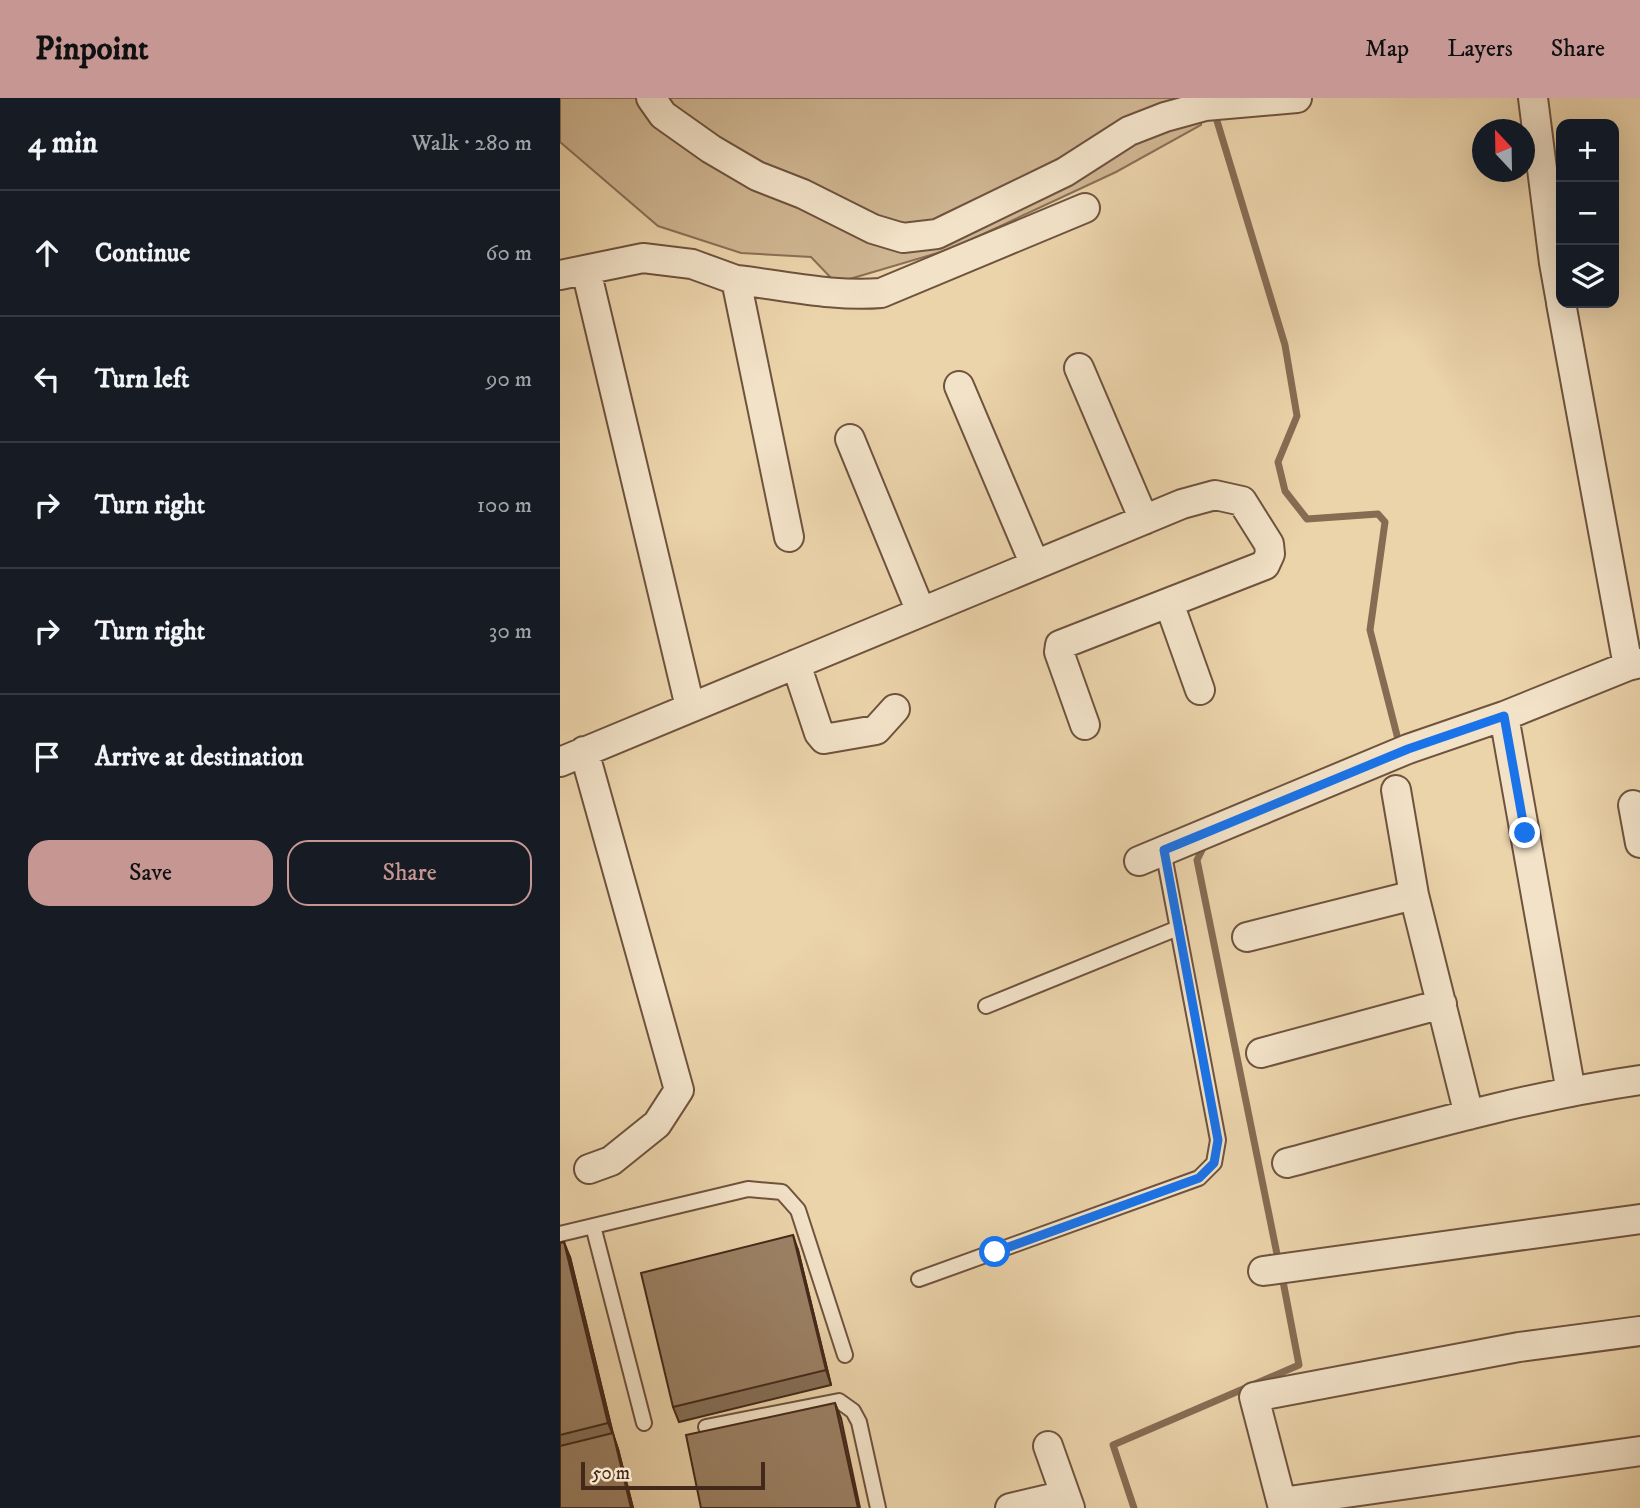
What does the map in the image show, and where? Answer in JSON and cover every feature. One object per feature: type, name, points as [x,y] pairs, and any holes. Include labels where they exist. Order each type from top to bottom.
[{"type":"street","points":[[652,98],[663,115],[711,149],[757,176],[803,194],[873,229],[904,238],[937,234],[1065,172],[1129,131],[1165,117],[1215,106],[1297,98]]},
{"type":"street","points":[[1533,98],[1556,274]]},
{"type":"street","points":[[690,707],[573,272],[643,258],[692,264],[736,280],[832,293],[881,293],[1085,208]]},
{"type":"street","points":[[736,280],[789,537]]},
{"type":"street","points":[[1151,855],[1408,749],[1504,716],[1634,664],[1562,308]]},
{"type":"street","points":[[1079,368],[1144,520]]},
{"type":"street","points":[[959,386],[1035,565]]},
{"type":"street","points":[[850,439],[921,612]]},
{"type":"street","points":[[589,1169],[611,1161],[657,1124],[679,1090],[572,757],[1182,504],[1215,495],[1242,501],[1269,544],[1270,554],[1265,565],[1060,645],[1059,652],[1085,725]]},
{"type":"street","points":[[1169,603],[1200,690]]},
{"type":"street","points":[[796,664],[819,733],[824,739],[876,730],[895,709]]},
{"type":"street","points":[[1504,716],[1571,1092]]},
{"type":"street","points":[[1396,790],[1414,895],[1469,1115]]},
{"type":"street","points":[[1633,805],[1640,843]]},
{"type":"street","points":[[1247,937],[1414,895]]},
{"type":"street","points":[[1261,1053],[1442,1004]]},
{"type":"street","points":[[1287,1163],[1469,1115],[1640,1080]]},
{"type":"street","points":[[1263,1271],[1640,1219]]},
{"type":"street","points":[[1640,1331],[1519,1347],[1254,1397],[1283,1505],[1640,1451]]},
{"type":"street","points":[[1010,1508],[1067,1501],[1048,1446]]},
{"type":"lane","points":[[919,1279],[1199,1178],[1214,1163],[1218,1140],[1178,928],[1151,855]]},
{"type":"lane","points":[[986,1006],[1178,928]]},
{"type":"lane","points":[[560,1234],[748,1189],[782,1192],[798,1210],[845,1355]]},
{"type":"lane","points":[[593,1226],[644,1423]]},
{"type":"lane","points":[[706,1427],[839,1401],[853,1411],[859,1422],[878,1508]]},
{"type":"shaded area","points":[[560,98],[1201,98],[1201,125],[1116,172],[951,249],[836,283],[811,257],[741,253],[658,226],[560,142]]},
{"type":"building","points":[[793,1235],[826,1370],[673,1407],[641,1273]]},
{"type":"building","points":[[564,1242],[608,1423],[560,1435],[560,1243]]},
{"type":"building","points":[[835,1403],[858,1508],[701,1508],[686,1435]]},
{"type":"building","points":[[613,1433],[631,1508],[560,1508],[560,1446]]},
{"type":"waterway","points":[[1214,111],[1285,345],[1297,416],[1278,462],[1285,491],[1307,519],[1378,514],[1385,522],[1370,630],[1400,747]]},
{"type":"waterway","points":[[1206,842],[1197,860],[1279,1264]]},
{"type":"waterway","points":[[1134,1508],[1113,1445],[1299,1365],[1282,1276]]},
{"type":"route","points":[[995,1252],[1199,1178],[1214,1163],[1218,1140],[1164,850],[1408,749],[1504,716],[1525,833]]}]
